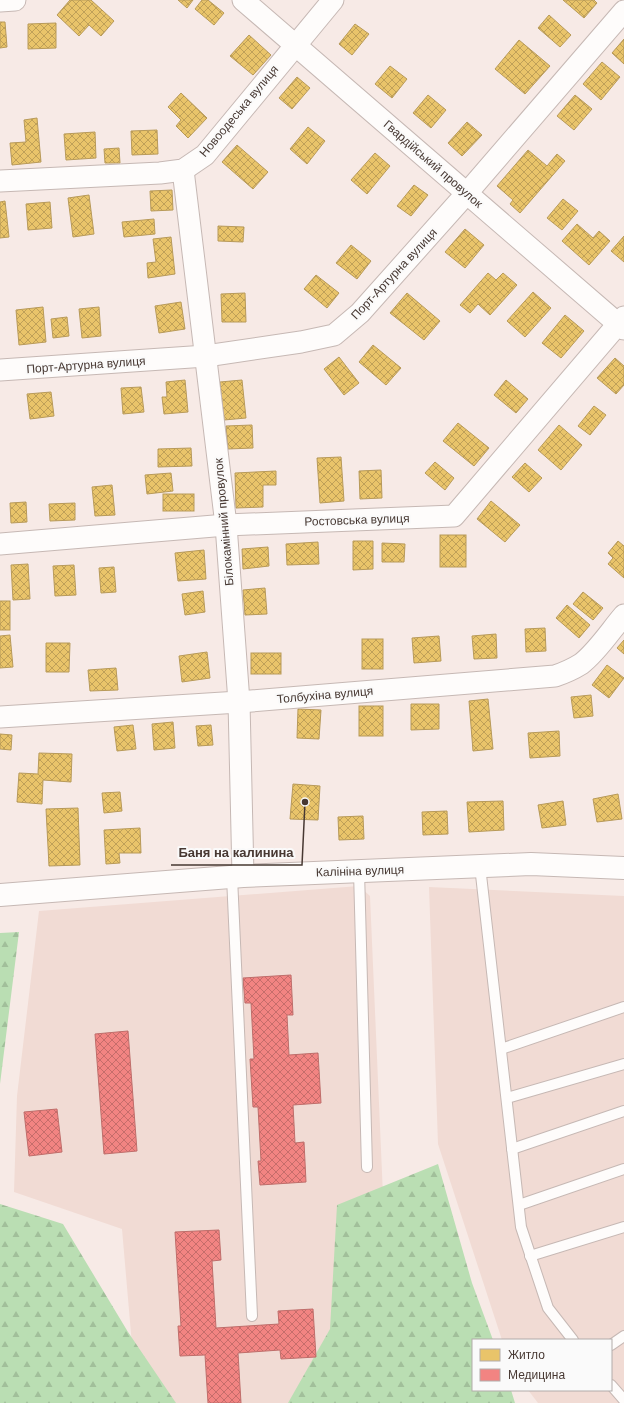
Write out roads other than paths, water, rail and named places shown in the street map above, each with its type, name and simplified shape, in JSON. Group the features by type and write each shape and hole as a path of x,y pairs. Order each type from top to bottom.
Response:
{"street":[{"path":"0,1 15,0"},
{"name":"Гвардійський провулок","path":"243,0 467,193 622,323"},
{"name":"Новоодеська вулиця","path":"0,181 160,173 183,170 205,155 333,0"},
{"name":"Порт-Артурна вулиця","path":"0,370 206,356 301,342 334,335 360,313 467,193 624,11"},
{"name":"Білокамінний провулок","path":"183,170 226,525 239,702 237,876"},
{"name":"Ростовська вулиця","path":"0,544 226,525 454,516 622,323"},
{"name":"Толбухіна вулиця","path":"0,718 239,702 555,676 569,671 581,664 591,655 624,614"},
{"name":"Калініна вулиця","path":"0,895 237,876 531,864 624,868"}],"lane":[{"path":"480,866 521,1227 548,1308 572,1339"},
{"path":"358,871 367,1167"},
{"path":"237,876 252,1316"},
{"path":"501,1049 624,1007"},
{"path":"507,1098 624,1064"},
{"path":"512,1149 624,1111"},
{"path":"518,1205 624,1169"},
{"path":"530,1256 624,1227"},
{"path":"612,1344 624,1336"},
{"path":"612,1386 624,1400"}],"place":[{"name":"Баня на калинина","path":"305,802"}]}
